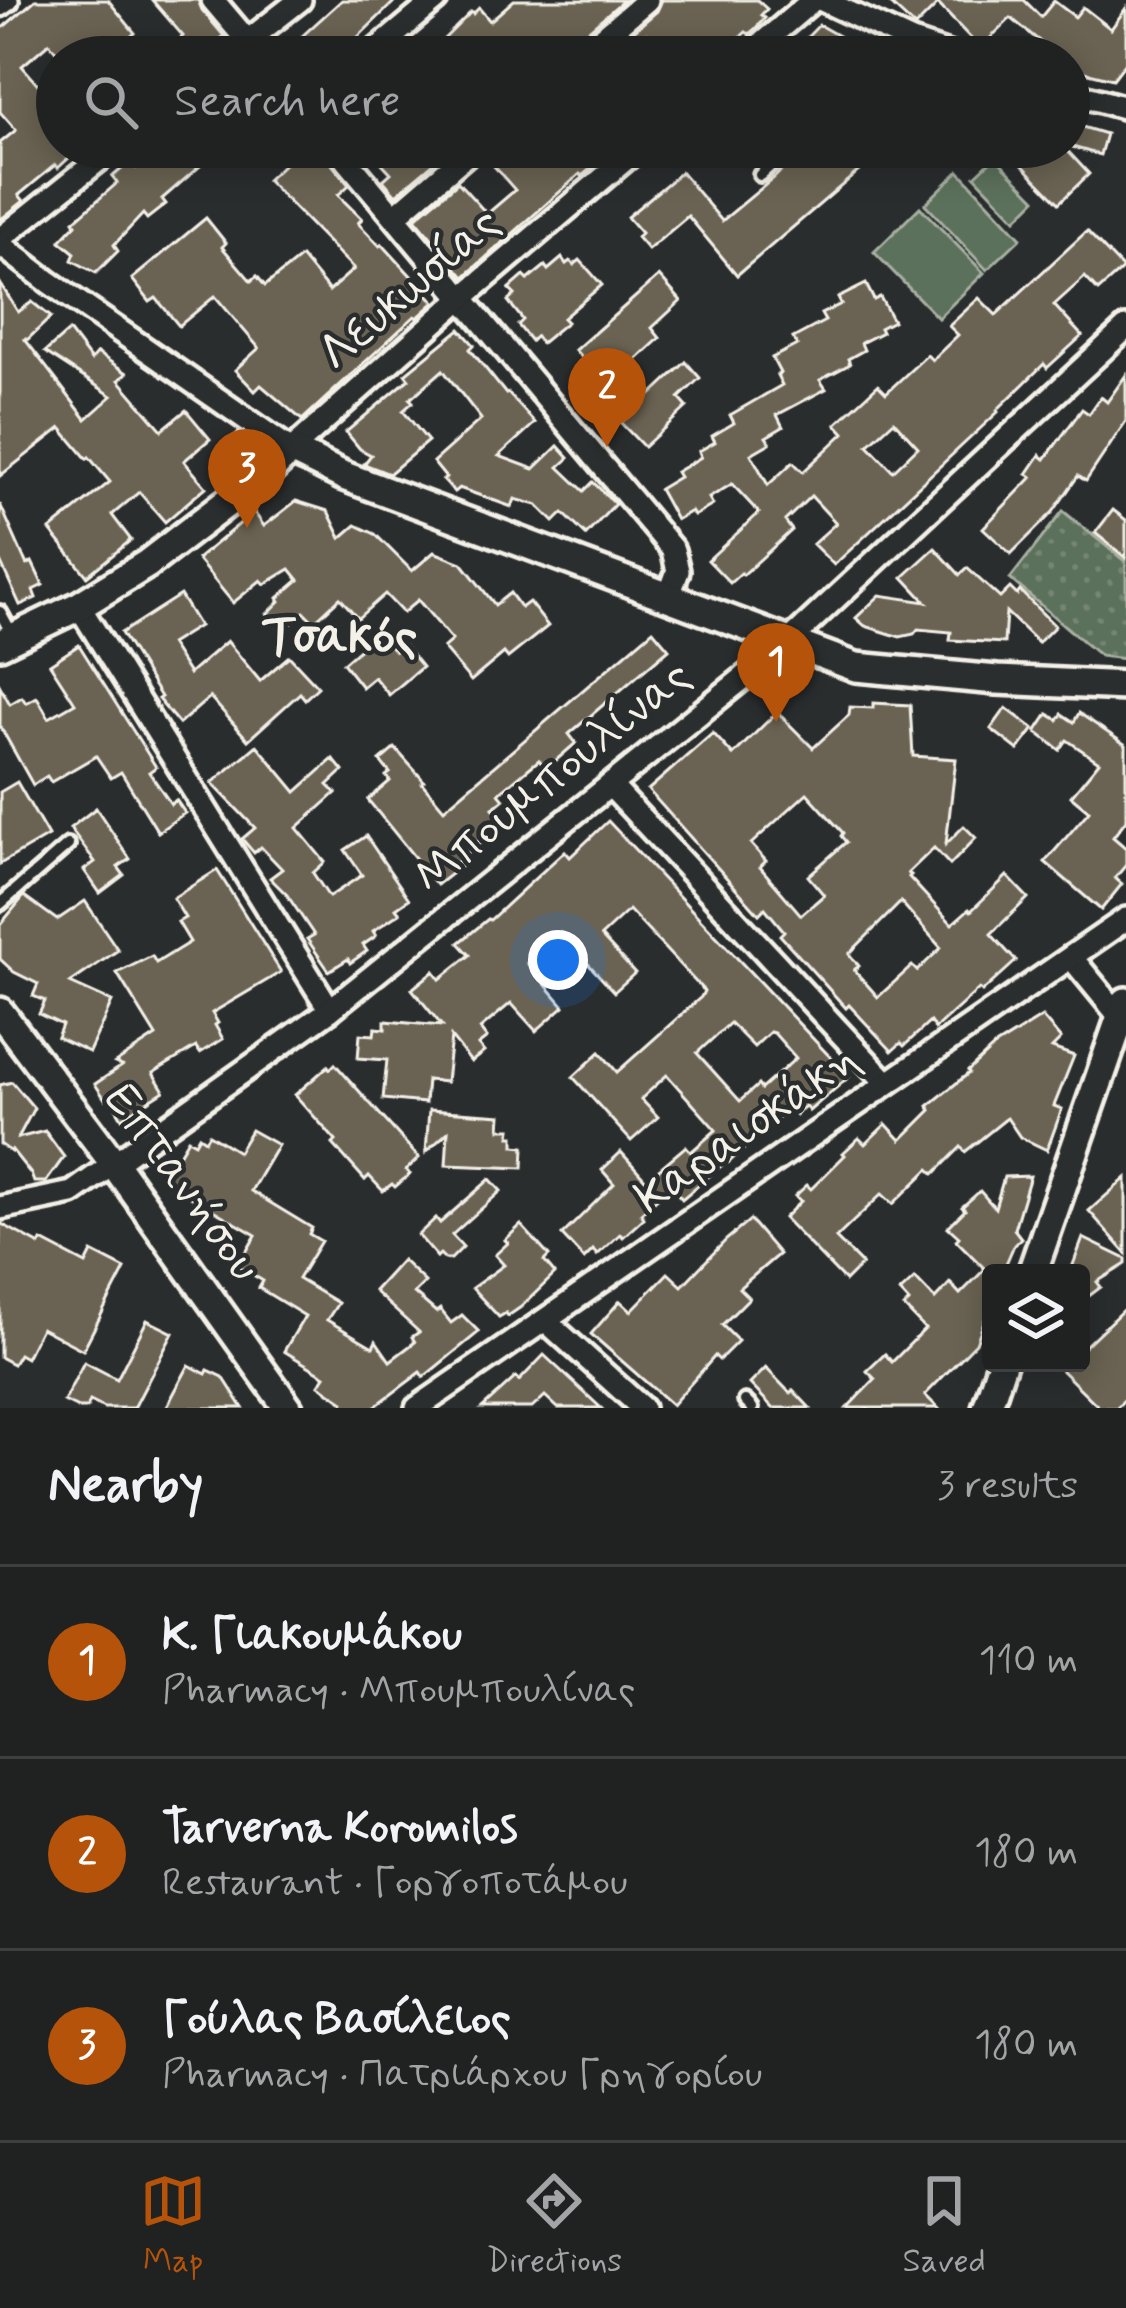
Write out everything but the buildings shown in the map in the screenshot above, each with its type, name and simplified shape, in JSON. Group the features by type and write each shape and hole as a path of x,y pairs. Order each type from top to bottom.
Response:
{"street":[{"path":"213,0 243,36"},
{"path":"266,36 300,0"},
{"path":"393,36 436,0"},
{"path":"605,36 647,0"},
{"path":"771,36 813,0"},
{"path":"822,0 882,36"},
{"path":"1090,98 1126,108"},
{"path":"90,168 0,242 291,450 344,476 835,662 886,672 1126,686"},
{"path":"354,168 673,550 678,571 668,598"},
{"path":"395,216 451,168"},
{"name":"Λευκωσίας","path":"291,450 615,168"},
{"name":"Μπουμπουλίνας","path":"0,1208 72,1193 330,1010 787,643 1123,336"},
{"path":"5,631 79,607 147,564 291,450"},
{"path":"79,607 330,1010"},
{"path":"610,785 887,1084"},
{"name":"Καραισκάκη","path":"417,1408 1126,919"},
{"path":"1035,1264 1124,1010 1071,957"},
{"name":"Επτανήσου","path":"0,1012 288,1408"},
{"path":"544,1320 642,1408"},
{"path":"987,1408 999,1372"}],"lane":[{"path":"760,175 768,168"},
{"path":"0,904 68,845"}],"green space":[{"path":"983,168 1006,168 1036,199 1016,219 975,176"},
{"path":"959,171 1021,238 987,270 925,204"},
{"path":"920,207 984,273 938,318 874,252"},
{"path":"1063,511 1126,562 1126,659 1100,656 1010,579"}],"place":[{"name":"Tarverna Koromilos","path":"607,447"},
{"name":"Γούλας Βασίλειος","path":"247,528"},
{"name":"Κ. Γιακουμάκου","path":"776,722"}],"district":[{"name":"Τσακός","path":"340,638"}]}
